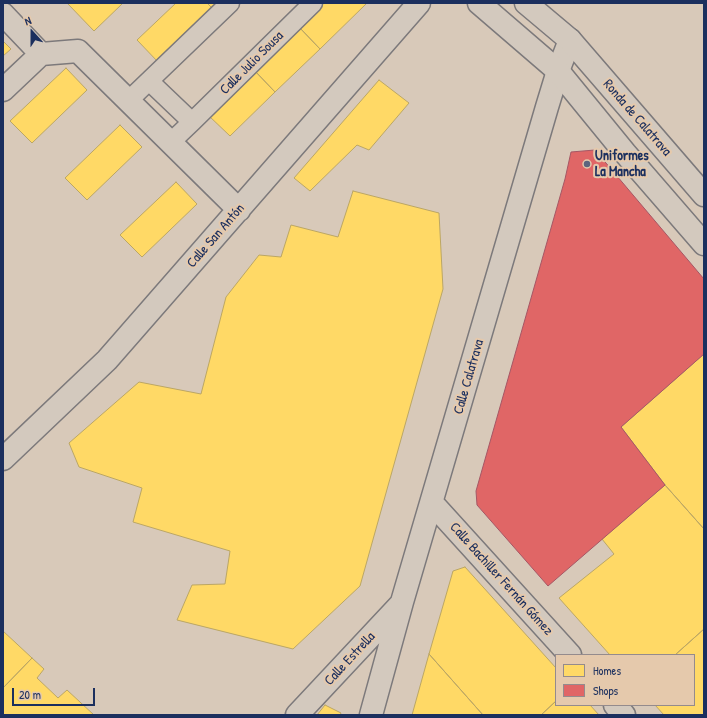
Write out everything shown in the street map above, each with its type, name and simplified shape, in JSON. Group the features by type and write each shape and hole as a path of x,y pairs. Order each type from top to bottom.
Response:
{"main road":[{"name":"Calle San Antón","path":"3,459 107,360 419,3"},
{"path":"479,3 558,71 704,244"},
{"name":"Ronda de Calatrava","path":"526,3 570,40 704,195"},
{"path":"3,14 40,54"},
{"name":"Calle Calatrava","path":"371,715 402,602 558,71 570,40"},
{"path":"3,90 40,54 78,51 239,210"},
{"name":"Calle Bachiller Fernán Gómez","path":"432,502 569,654"},
{"name":"Calle Estrella","path":"297,715 402,602"},
{"path":"616,706 624,715"}],"street":[{"path":"128,101 230,3"},
{"name":"Calle Julio Sousa","path":"171,142 313,3"},
{"path":"149,81 192,122"}],"building: Homes":[{"path":"123,3 94,31 68,4"},
{"path":"176,3 207,3 214,10 159,63 137,40"},
{"path":"207,3 221,3 214,10"},
{"path":"324,3 366,4 320,49 299,27"},
{"path":"299,27 320,49 275,92 254,70"},
{"path":"3,41 11,49 3,56"},
{"path":"66,68 87,90 32,143 10,121"},
{"path":"254,70 275,92 230,136 208,115"},
{"path":"379,80 409,103 369,150 357,145 310,191 294,178"},
{"path":"120,125 142,147 87,200 65,178"},
{"path":"176,182 197,204 142,257 120,235"},
{"path":"353,191 439,213 443,289 360,586 293,649 177,620 192,585 225,584 230,551 133,522 142,488 79,467 69,443 139,382 201,394 226,297 259,255 281,257 291,225 338,237"},
{"path":"704,354 704,529 665,485 621,427"},
{"path":"665,485 704,529 704,629 676,654 609,654 559,598 614,554 602,539"},
{"path":"465,567 555,667 555,702 541,715 483,715 429,654 453,571"},
{"path":"704,629 704,715 664,715 656,706 695,706 695,654 676,654"},
{"path":"3,631 32,658 3,688"},
{"path":"429,654 483,715 412,715"},
{"path":"32,658 44,669 37,678 58,698 67,690 94,715 3,715 3,688"},
{"path":"555,702 555,706 591,706 599,715 541,715"},
{"path":"325,705 341,713 340,715 317,715"}],"building: Shops":[{"path":"595,150 704,279 704,354 621,427 665,485 548,586 477,505 476,491 565,179 571,152"}],"place":[{"name":"Uniformes La Mancha","path":"587,164"}]}
